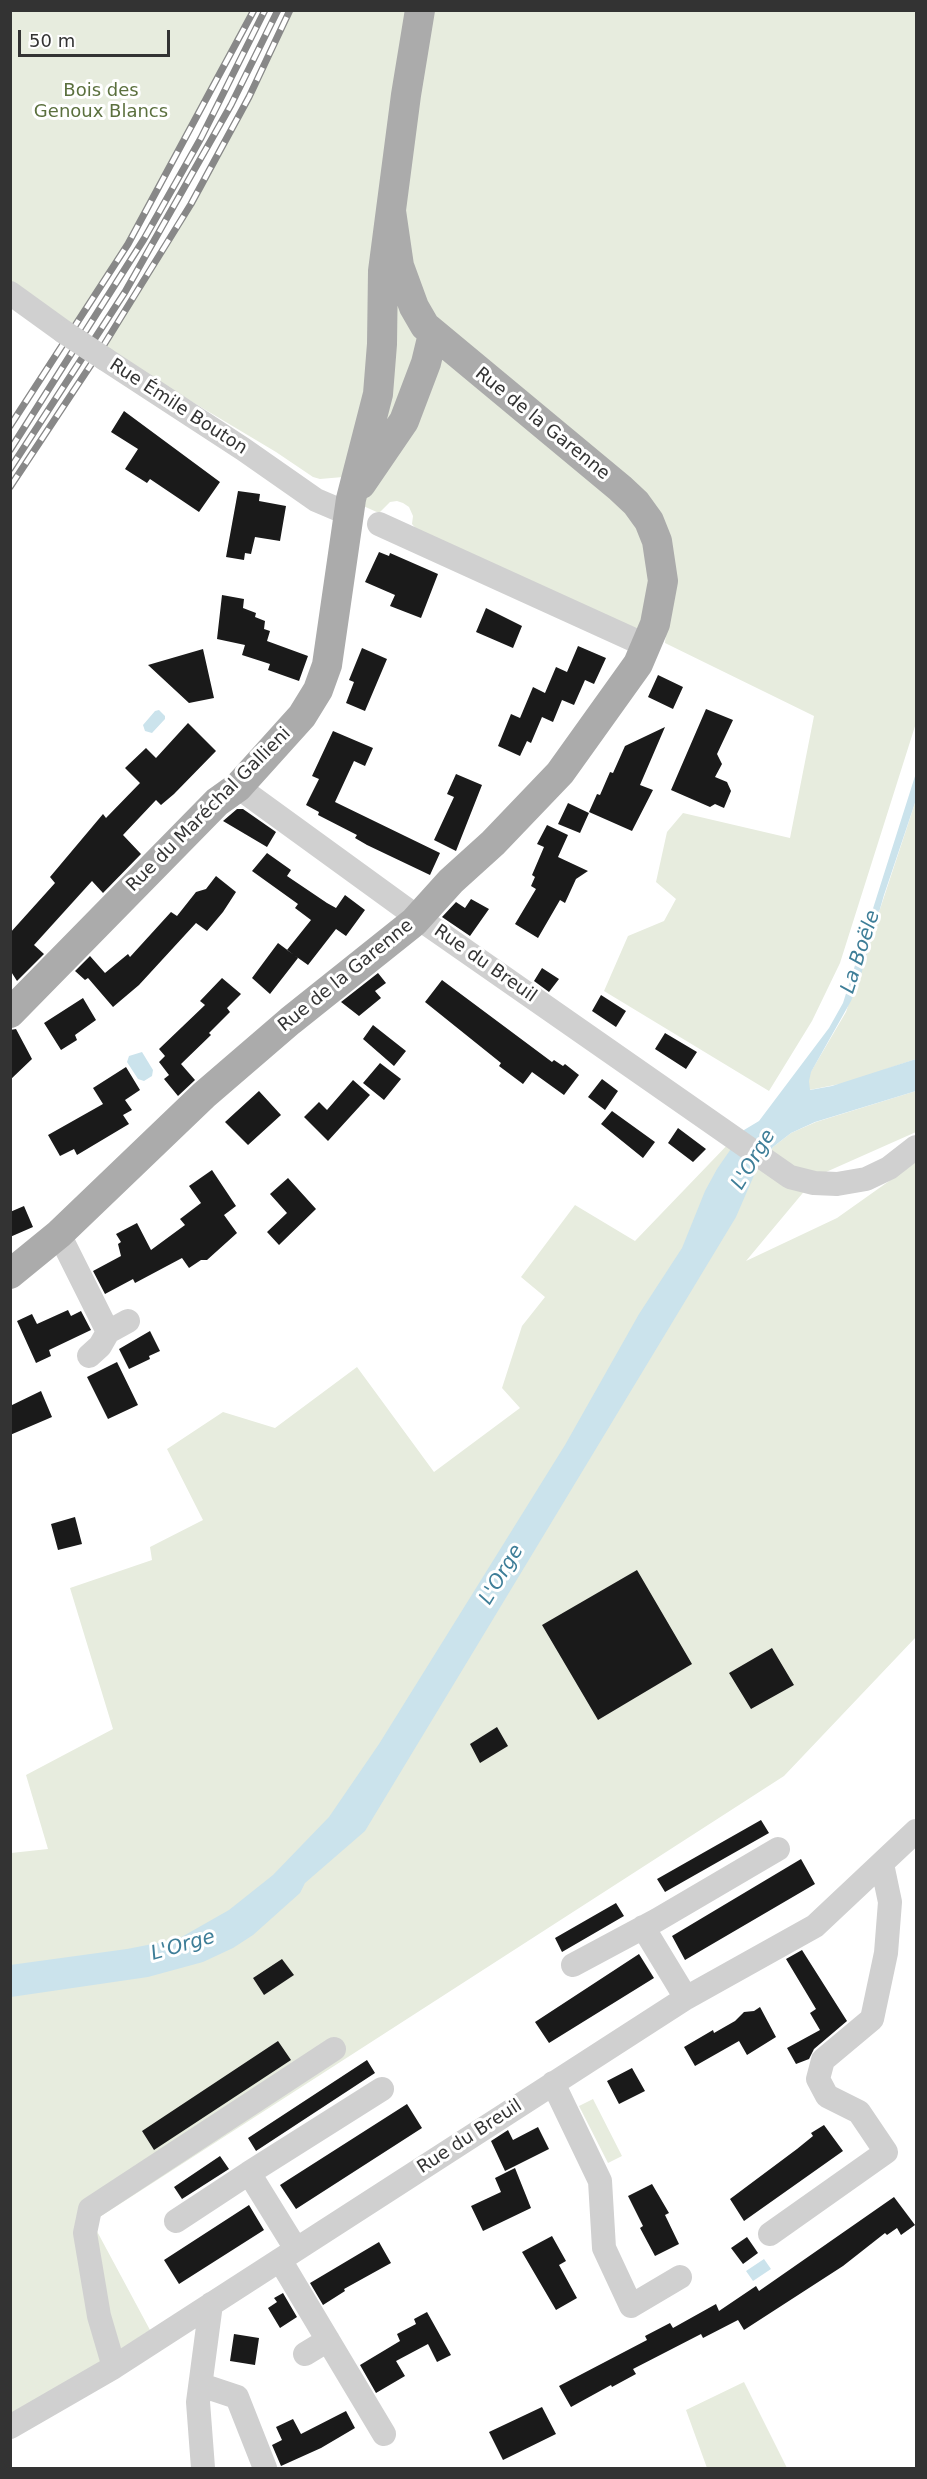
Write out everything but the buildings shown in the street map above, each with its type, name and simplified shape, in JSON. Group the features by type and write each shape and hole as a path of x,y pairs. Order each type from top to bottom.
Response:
{"main road":[{"name":"Rue du Maréchal Gallieni","path":"10,1014 217,802 238,787 302,716 318,690 327,666 350,507 378,394 382,344 383,271 406,95 420,10"},
{"name":"Rue de la Garenne","path":"10,1274 59,1234 204,1095 290,1021 414,922 451,881 500,836 560,773 638,663 655,624 663,581 657,541 649,521 636,503 620,488 429,330 414,307 399,266 391,211"},
{"name":"Rue du Maréchal Gallieni","path":"350,507 404,422 426,363 429,330"},
{"path":"382,344 429,330"}],"street":[{"name":"Rue Émile Bouton","path":"11,294 64,332 243,449 316,500 350,507"},
{"path":"379,524 645,645"},
{"name":"Rue du Breuil","path":"238,787 417,917 790,1177 814,1183 837,1184 866,1179 889,1168 916,1147"},
{"path":"59,1234 118,1326 89,1356"},
{"name":"Rue du Breuil","path":"10,2427 114,2367 686,1998 815,1926 916,1831"},
{"path":"573,1965 778,1849"},
{"path":"770,2234 886,2152 859,2112 827,2096 818,2079 823,2060 872,2019 886,1953 890,1902 882,1864"},
{"path":"643,1927 686,1998"},
{"path":"114,2367 99,2316 85,2233 90,2209 334,2049"},
{"path":"553,2083 600,2181 604,2248 631,2306 680,2277"},
{"path":"176,2221 382,2089"},
{"path":"249,2173 328,2340 384,2434"},
{"path":"202,2469 198,2402 211,2304"},
{"path":"305,2354 328,2340"},
{"path":"201,2385 237,2397 265,2469"}],"green space":[{"name":"Bois des Genoux Blancs","path":"11,11 254,11 128,244 70,331 11,293"},
{"path":"290,11 916,11 916,723 840,963 812,1021 769,1091 604,991 628,936 664,921 676,899 656,882 667,832 683,813 790,838 814,716 665,643 666,631 630,629 418,531 412,524 413,516 409,507 403,503 390,502 379,513 361,505 343,477 320,479 313,477 276,452 102,348 191,204 249,97"},
{"path":"916,800 916,1059 845,1083 809,1090 809,1075 846,1012"},
{"path":"916,1091 916,1132 817,1176 746,1261 837,1218 916,1162 916,1637 784,1776 92,2222 150,2330 11,2422 11,1853 48,1849 26,1775 113,1729 70,1588 152,1560 150,1547 203,1520 167,1449 223,1412 275,1428 357,1367 434,1472 520,1408 502,1388 522,1326 545,1297 521,1277 575,1205 635,1241 734,1138 765,1159 773,1147 791,1133 816,1122"},
{"path":"593,2099 622,2156 608,2163 579,2106"},
{"path":"744,2382 787,2468 707,2468 686,2410"}],"water":[{"path":"159,710 165,719 152,733 145,731 143,725 155,711"},
{"name":"L'Orge","path":"916,773 916,800 884,895 860,978 851,1001 811,1072 809,1081 810,1090 832,1086 916,1059 916,1091 815,1122 791,1133 773,1147 755,1173 736,1217 365,1831 305,1883 300,1893 253,1935 233,1948 203,1962 148,1977 11,1997 10,1965 127,1949 178,1939 229,1910 273,1875 329,1817 379,1744 565,1445 639,1314 682,1248 705,1191 717,1169 744,1130 759,1121 829,1028 843,1003"},
{"path":"142,1052 153,1070 152,1076 144,1081 138,1079 127,1062 129,1056"},
{"path":"764,2259 771,2269 753,2281 746,2271"}],"railway":[{"path":"10,426 128,244 254,10"},
{"path":"10,450 144,239 201,138 265,10"},
{"path":"10,469 125,292 231,105 278,10"},
{"path":"10,487 102,348 191,204 249,97 290,10"}],"water label":[{"name":"La Boële","path":"861,952"}]}
